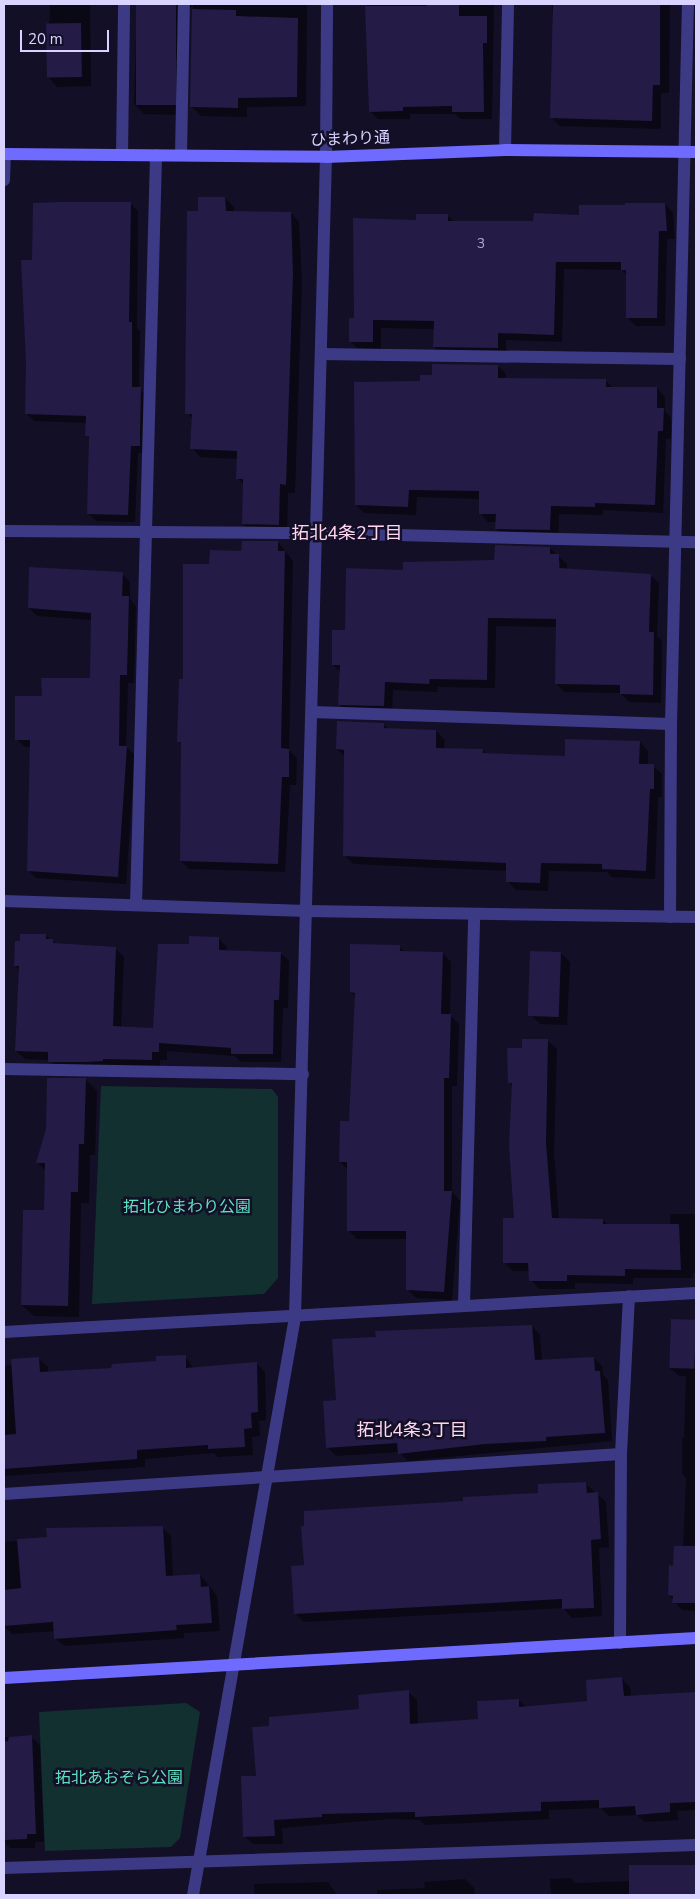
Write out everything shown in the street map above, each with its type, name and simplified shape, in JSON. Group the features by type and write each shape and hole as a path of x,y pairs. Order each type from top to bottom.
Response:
{"street":[{"path":"122,155 124,4"},
{"path":"181,155 184,4"},
{"path":"193,1895 295,1317 303,1074 315,533 326,157 327,4"},
{"path":"505,150 508,4"},
{"path":"670,917 671,724 677,542 680,358 691,152 688,4"},
{"name":"ひまわり通","path":"4,154 326,157 505,150 691,152"},
{"path":"4,154 4,180"},
{"path":"136,905 156,155"},
{"path":"321,354 680,358"},
{"path":"4,531 315,533 696,542"},
{"path":"312,712 671,724"},
{"path":"4,901 474,915 696,917"},
{"path":"464,1305 474,915"},
{"path":"4,1069 303,1074"},
{"path":"4,1332 696,1293"},
{"path":"620,1643 621,1454 629,1296"},
{"path":"4,1494 621,1454"},
{"path":"4,1678 696,1638"},
{"path":"4,1868 696,1845"}],"green space":[{"name":"拓北ひまわり公園","path":"101,1086 272,1089 278,1097 278,1278 264,1294 92,1304"},
{"name":"拓北あおぞら公園","path":"186,1703 200,1712 180,1838 171,1847 45,1851 39,1712"}],"building":[{"path":"136,4 176,4 176,105 136,105"},
{"path":"426,4 459,4 459,16 487,16 487,43 483,43 484,112 452,112 452,106 403,107 403,111 369,112 365,6 427,6"},
{"path":"553,4 660,4 660,85 653,85 652,121 550,118"},
{"path":"192,9 236,10 236,16 298,18 297,97 238,98 238,108 190,107"},
{"path":"81,23 82,77 47,78 46,24"},
{"path":"198,197 225,197 226,211 291,212 293,273 286,485 280,484 279,525 242,524 243,479 236,479 237,451 190,449 192,414 185,414 187,211 198,211"},
{"path":"131,202 129,322 132,322 132,387 141,387 140,446 131,446 128,515 87,514 89,436 85,436 86,416 25,414 26,362 21,260 32,260 33,203"},
{"path":"625,203 665,203 667,231 659,231 657,318 626,318 626,270 621,270 621,262 556,262 554,335 498,333 498,348 433,347 434,321 373,320 373,342 349,342 349,318 354,318 353,218 416,220 416,214 448,214 448,221 533,221 534,213 579,215 579,205 625,205"},
{"path":"432,364 498,365 498,378 606,379 606,387 657,387 657,408 664,408 663,431 658,431 655,505 595,503 595,507 551,506 550,530 495,529 496,514 479,514 479,491 409,490 408,507 355,505 354,382 420,381 420,375 432,375"},
{"path":"242,541 278,541 278,551 285,551 281,748 289,749 289,777 282,777 278,864 180,861 181,742 177,742 179,679 183,679 183,564 209,564 210,550 241,551"},
{"path":"495,545 550,547 550,554 559,554 559,568 651,574 649,632 654,632 653,695 620,694 620,685 555,684 556,619 488,618 487,680 430,679 429,684 385,682 384,706 338,705 340,665 332,665 332,630 345,630 346,568 403,570 403,562 494,560"},
{"path":"29,567 123,572 122,596 129,596 127,675 120,675 119,746 127,746 118,877 27,871 30,740 15,740 15,696 42,696 41,678 90,678 91,613 28,608"},
{"path":"337,721 384,723 384,728 436,730 436,748 483,749 483,753 565,756 565,739 640,741 639,764 654,764 654,789 650,789 646,871 602,869 602,864 541,863 540,883 506,882 506,863 343,856 344,750 336,749"},
{"path":"20,934 46,934 46,939 53,939 53,943 116,947 113,1026 153,1028 158,944 189,944 189,936 219,937 219,950 281,952 279,1000 274,1000 273,1054 231,1054 231,1048 159,1043 159,1052 152,1052 152,1060 103,1059 103,1061 87,1062 48,1062 48,1052 15,1051 19,966 14,966 15,941 20,941"},
{"path":"350,944 400,945 400,951 443,952 441,1014 451,1014 449,1078 444,1078 444,1191 452,1191 444,1292 406,1290 406,1231 347,1231 347,1162 339,1162 340,1121 349,1121 355,993 350,992"},
{"path":"530,951 561,952 559,1017 528,1016"},
{"path":"522,1039 548,1039 546,1143 552,1218 603,1219 603,1224 679,1224 681,1270 625,1269 625,1276 567,1275 567,1281 529,1281 528,1263 503,1263 503,1218 514,1218 509,1146 512,1083 508,1083 507,1048 522,1048"},
{"path":"47,1078 86,1078 84,1144 79,1144 78,1192 71,1192 68,1306 21,1305 23,1210 44,1210 45,1163 36,1163 46,1129"},
{"path":"671,1319 696,1320 694,1369 669,1368"},
{"path":"532,1325 535,1360 594,1357 595,1371 600,1371 605,1433 546,1437 546,1441 485,1444 398,1454 397,1443 326,1448 323,1401 336,1400 332,1339 376,1337 375,1331"},
{"path":"186,1355 186,1368 257,1362 258,1412 251,1413 252,1428 244,1429 245,1447 208,1449 208,1445 137,1450 137,1459 4,1469 4,1435 16,1434 11,1359 39,1357 40,1372 111,1368 112,1364 156,1361 156,1356"},
{"path":"586,1482 587,1493 598,1492 601,1539 591,1540 594,1608 562,1609 562,1599 294,1614 291,1566 304,1565 301,1526 304,1526 304,1511 463,1501 463,1497 538,1493 538,1484"},
{"path":"163,1526 166,1576 200,1574 201,1587 209,1586 212,1623 176,1625 177,1630 54,1639 53,1622 4,1626 4,1590 21,1588 17,1539 47,1537 46,1528"},
{"path":"674,1546 696,1546 696,1603 672,1603 673,1596 668,1595 669,1565 673,1566"},
{"path":"622,1677 624,1696 696,1692 696,1802 670,1803 670,1812 636,1815 635,1806 599,1808 599,1800 541,1802 541,1811 415,1817 415,1812 322,1814 322,1817 274,1820 275,1836 243,1837 241,1776 256,1776 252,1727 269,1726 269,1717 359,1709 358,1695 409,1690 410,1724 478,1719 477,1701 519,1699 519,1707 587,1701 586,1680"},
{"path":"32,1735 36,1834 27,1834 27,1839 4,1840 4,1742 8,1741 9,1737"},
{"path":"629,1865 696,1865 696,1895 629,1895"}],"district":[{"name":"拓北4条2丁目","path":"347,533"},
{"name":"拓北4条3丁目","path":"412,1430"}]}
